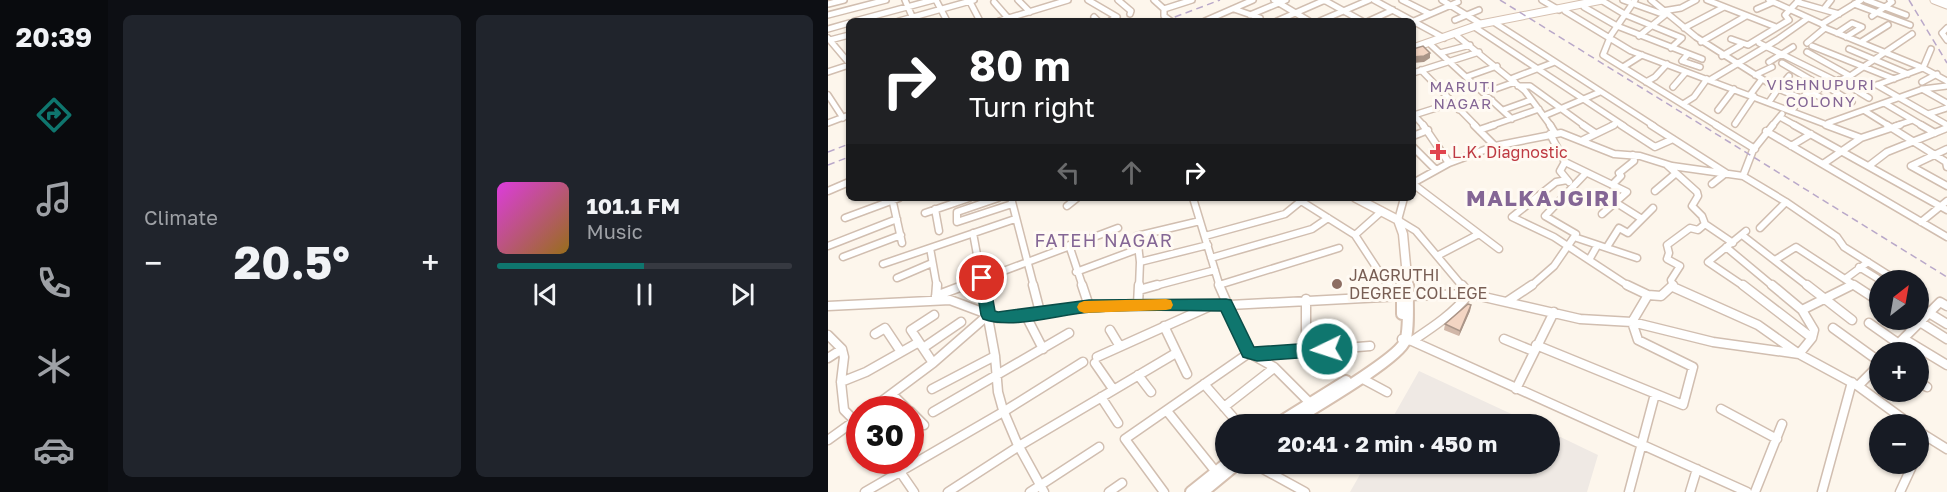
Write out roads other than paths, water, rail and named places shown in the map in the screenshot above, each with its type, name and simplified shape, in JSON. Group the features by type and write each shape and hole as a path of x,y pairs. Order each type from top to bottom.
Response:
{"main road":[{"path":"1931,0 1946,3"},
{"path":"1416,48 1457,36 1478,26 1562,11 1599,1"},
{"path":"1416,48 1478,26 1562,11"},
{"path":"1305,414 1394,355 1406,340 1401,296 1404,234 1399,224 1382,211 1363,201"},
{"path":"1292,414 1406,340"},
{"path":"1191,492 1215,473"},
{"path":"1203,492 1225,474"}],"street":[{"path":"828,4 844,0"},
{"path":"828,15 886,0"},
{"path":"905,0 913,18"},
{"path":"865,18 935,0 945,18"},
{"path":"916,18 971,0 979,18"},
{"path":"1018,0 1030,12"},
{"path":"1014,18 1053,2 1068,0"},
{"path":"1088,0 1117,17 1115,18"},
{"path":"1118,0 1131,11 1130,14"},
{"path":"1154,0 1164,9 1164,16 1167,18"},
{"path":"1164,9 1192,0"},
{"path":"1212,18 1254,0"},
{"path":"1250,18 1276,2 1286,0"},
{"path":"1284,18 1324,0 1357,18"},
{"path":"1327,18 1370,0"},
{"path":"1374,0 1408,18"},
{"path":"1402,0 1430,14"},
{"path":"1442,0 1467,15 1478,26 1537,69 1655,147 1673,139"},
{"path":"1542,0 1609,39 1642,55 1827,123 1861,138"},
{"path":"1572,0 1639,36 1702,59"},
{"path":"1623,0 1664,14 1735,64 1778,89 1801,98"},
{"path":"1652,0 1664,14"},
{"path":"1639,36 1664,14 1683,8 1696,0"},
{"path":"1707,0 1776,27"},
{"path":"1824,9 1831,0"},
{"path":"1860,0 1824,26 1810,44 1894,79"},
{"path":"1866,0 1906,15"},
{"path":"1874,15 1892,2 1890,0"},
{"path":"1599,1 1682,38 1671,48"},
{"path":"1757,9 1771,1 1846,37 1937,74 1947,81"},
{"path":"1731,39 1748,45 1789,20 1785,15 1798,1 1839,14"},
{"path":"874,2 880,18"},
{"path":"994,2 1010,18"},
{"path":"1276,2 1304,18"},
{"path":"1416,20 1458,2"},
{"path":"1633,2 1602,54 1755,149"},
{"path":"1854,4 1874,15 1910,25"},
{"path":"1684,28 1724,7"},
{"path":"1234,9 1255,16"},
{"path":"845,10 848,18"},
{"path":"1376,18 1393,10"},
{"path":"1455,20 1479,10"},
{"path":"1701,42 1746,16"},
{"path":"1683,104 1694,97 1709,80 1808,18"},
{"path":"1416,22 1444,38"},
{"path":"828,29 846,23"},
{"path":"1495,23 1726,173"},
{"path":"1837,33 1852,23 1862,27 1846,37"},
{"path":"1861,42 1888,25"},
{"path":"1947,28 1942,33 1947,40"},
{"path":"1743,176 1746,160 1766,131 1801,98 1850,76 1912,34"},
{"path":"846,36 829,39 846,60"},
{"path":"1457,36 1497,66 1546,115 1565,162 1627,192 1602,214"},
{"path":"1759,43 1869,98"},
{"path":"1431,45 1512,119"},
{"path":"1440,53 1470,45"},
{"path":"1722,56 1741,45"},
{"path":"1755,75 1793,47"},
{"path":"1849,50 1908,74"},
{"path":"1870,165 1887,152 1947,126 1877,85 1923,68 1931,50"},
{"path":"1416,71 1479,52"},
{"path":"1807,52 1850,76"},
{"path":"1688,54 1682,61 1700,67"},
{"path":"1623,67 1642,55"},
{"path":"1484,93 1515,82 1555,62"},
{"path":"1782,63 1852,102"},
{"path":"1646,82 1655,77 1667,64"},
{"path":"828,72 846,65"},
{"path":"1466,77 1497,66"},
{"path":"1416,71 1495,146"},
{"path":"1673,87 1686,72"},
{"path":"1827,123 1900,99 1937,74"},
{"path":"1769,102 1789,76"},
{"path":"1735,124 1762,80"},
{"path":"1515,82 1530,86 1594,133"},
{"path":"1922,85 1947,88"},
{"path":"1922,85 1947,103"},
{"path":"1707,119 1717,112 1734,89"},
{"path":"1546,115 1600,92"},
{"path":"1811,92 1833,105"},
{"path":"828,95 846,117 828,123"},
{"path":"1459,110 1492,100"},
{"path":"1503,110 1531,100"},
{"path":"1416,114 1452,103"},
{"path":"1886,104 1935,133"},
{"path":"1928,114 1947,108"},
{"path":"1479,130 1539,109"},
{"path":"1865,111 1946,162 1947,166"},
{"path":"1780,117 1944,208"},
{"path":"1416,118 1428,130 1449,163"},
{"path":"1823,164 1844,152 1861,138 1912,120"},
{"path":"1583,140 1617,123"},
{"path":"1416,135 1428,130"},
{"path":"1766,131 1947,237"},
{"path":"1416,179 1449,163 1495,146 1561,133 1614,154 1633,155 1667,165 1743,176 1786,202 1837,237 1844,247 1881,270"},
{"path":"1791,146 1811,134"},
{"path":"1947,149 1911,166 1947,186"},
{"path":"1416,150 1436,170"},
{"path":"1612,184 1621,176 1619,173 1634,161 1633,155"},
{"path":"1565,162 1560,171 1573,186"},
{"path":"1667,165 1697,192 1698,196 1692,206 1702,216 1705,224 1802,310 1814,330 1812,338 1799,354"},
{"path":"1508,301 1540,280 1554,266 1576,234 1545,216 1586,173"},
{"path":"1712,184 1726,173"},
{"path":"1655,191 1675,174"},
{"path":"1567,180 1556,182 1512,217 1554,237 1620,282 1648,295 1661,296 1673,287"},
{"path":"1416,182 1499,249"},
{"path":"828,191 846,183"},
{"path":"845,218 890,201"},
{"path":"843,258 902,239 895,201"},
{"path":"925,213 960,201"},
{"path":"989,201 957,212 957,222 1011,201 1040,312"},
{"path":"1067,206 1073,201"},
{"path":"1196,201 1200,221 1226,305 1253,354 1274,368 1309,402"},
{"path":"1205,236 1285,214 1301,201 1354,235 1401,296"},
{"path":"1403,201 1399,224 1416,231 1469,294"},
{"path":"1921,222 1944,208 1947,201"},
{"path":"1615,202 1642,219"},
{"path":"1760,228 1786,202"},
{"path":"1607,247 1619,228 1629,233 1653,208"},
{"path":"935,209 939,231"},
{"path":"1354,235 1382,211"},
{"path":"1211,258 1312,229 1328,218"},
{"path":"828,246 897,219"},
{"path":"883,264 1015,219"},
{"path":"1138,304 1140,262 1137,236 1200,221"},
{"path":"1705,224 1698,230 1690,228 1667,245 1669,253 1667,259 1680,266 1671,280 1673,287 1758,326 1799,354 1855,384 1896,414"},
{"path":"1554,237 1561,227"},
{"path":"936,298 1026,261 1118,228"},
{"path":"973,233 995,356 994,376 1003,412 1042,489"},
{"path":"1812,338 1753,292 1708,262 1744,233 1852,320"},
{"path":"1437,256 1479,234"},
{"path":"1574,237 1637,258"},
{"path":"1069,245 1089,306"},
{"path":"1140,262 1208,245"},
{"path":"1588,260 1597,246"},
{"path":"1775,260 1796,247 1869,295"},
{"path":"930,248 937,281 936,298"},
{"path":"1219,285 1339,248"},
{"path":"1076,272 1138,249"},
{"path":"1845,279 1868,262"},
{"path":"897,278 932,263"},
{"path":"1859,267 1869,273"},
{"path":"1139,290 1215,270"},
{"path":"1802,310 1853,285"},
{"path":"830,308 936,298 950,300 998,318 1089,306 1138,304 1211,306 1306,299 1469,294 1580,319 1632,322 1713,342 1799,354"},
{"path":"1406,340 1448,317 1460,307 1469,294"},
{"path":"1504,339 1535,348 1683,405 1693,367 1638,340 1632,322 1648,295"},
{"path":"1306,299 1306,351"},
{"path":"1947,306 1940,302 1929,313 1947,324"},
{"path":"1113,389 1096,360 1119,345 1211,306"},
{"path":"1516,389 1554,312"},
{"path":"1025,314 1042,349"},
{"path":"933,315 910,330 933,363"},
{"path":"889,396 933,363 988,315"},
{"path":"841,382 866,372 901,352 921,345 961,322"},
{"path":"1164,326 1187,374"},
{"path":"875,334 885,328 901,352"},
{"path":"1833,328 1869,355"},
{"path":"1110,330 1119,345"},
{"path":"1881,330 1901,342 1912,330"},
{"path":"1929,330 1947,339"},
{"path":"933,412 1069,333"},
{"path":"828,335 842,349 844,357 841,382 846,412"},
{"path":"1406,340 1747,492"},
{"path":"1164,492 1125,439 1204,384 1253,354 1370,346"},
{"path":"828,358 842,349"},
{"path":"948,492 1019,446 1176,353"},
{"path":"932,389 995,356"},
{"path":"1929,356 1947,365"},
{"path":"924,459 1083,362"},
{"path":"1224,407 1274,368"},
{"path":"1822,492 1855,384 1869,372"},
{"path":"1138,375 1151,392"},
{"path":"1361,378 1387,392"},
{"path":"1204,384 1230,414"},
{"path":"1629,492 1655,394"},
{"path":"1101,397 1118,423"},
{"path":"1721,409 1777,439"},
{"path":"1167,411 1215,462"},
{"path":"1755,492 1782,424"},
{"path":"828,440 846,429"},
{"path":"1929,437 1947,449"},
{"path":"1030,492 1042,489 1099,447"},
{"path":"1690,492 1697,469"},
{"path":"865,492 898,474"},
{"path":"903,474 914,492"},
{"path":"1272,474 1305,492"},
{"path":"1900,492 1908,474"},
{"path":"1109,492 1122,483"}],"railway":[{"path":"1172,18 1220,0"},
{"path":"1500,0 1947,277"},
{"path":"1909,0 1947,63"},
{"path":"828,152 846,145"},
{"path":"828,165 846,158"}],"place":[{"name":"L.K. Diagnostic","path":"1438,152"},
{"name":"JAAGRUTHI DEGREE COLLEGE","path":"1337,284"}],"district":[{"name":"VISHNUPURI COLONY","path":"1821,94"},
{"name":"MARUTI NAGAR","path":"1463,96"},
{"name":"MALKAJGIRI","path":"1543,198"},
{"name":"FATEH NAGAR","path":"1104,241"}]}
